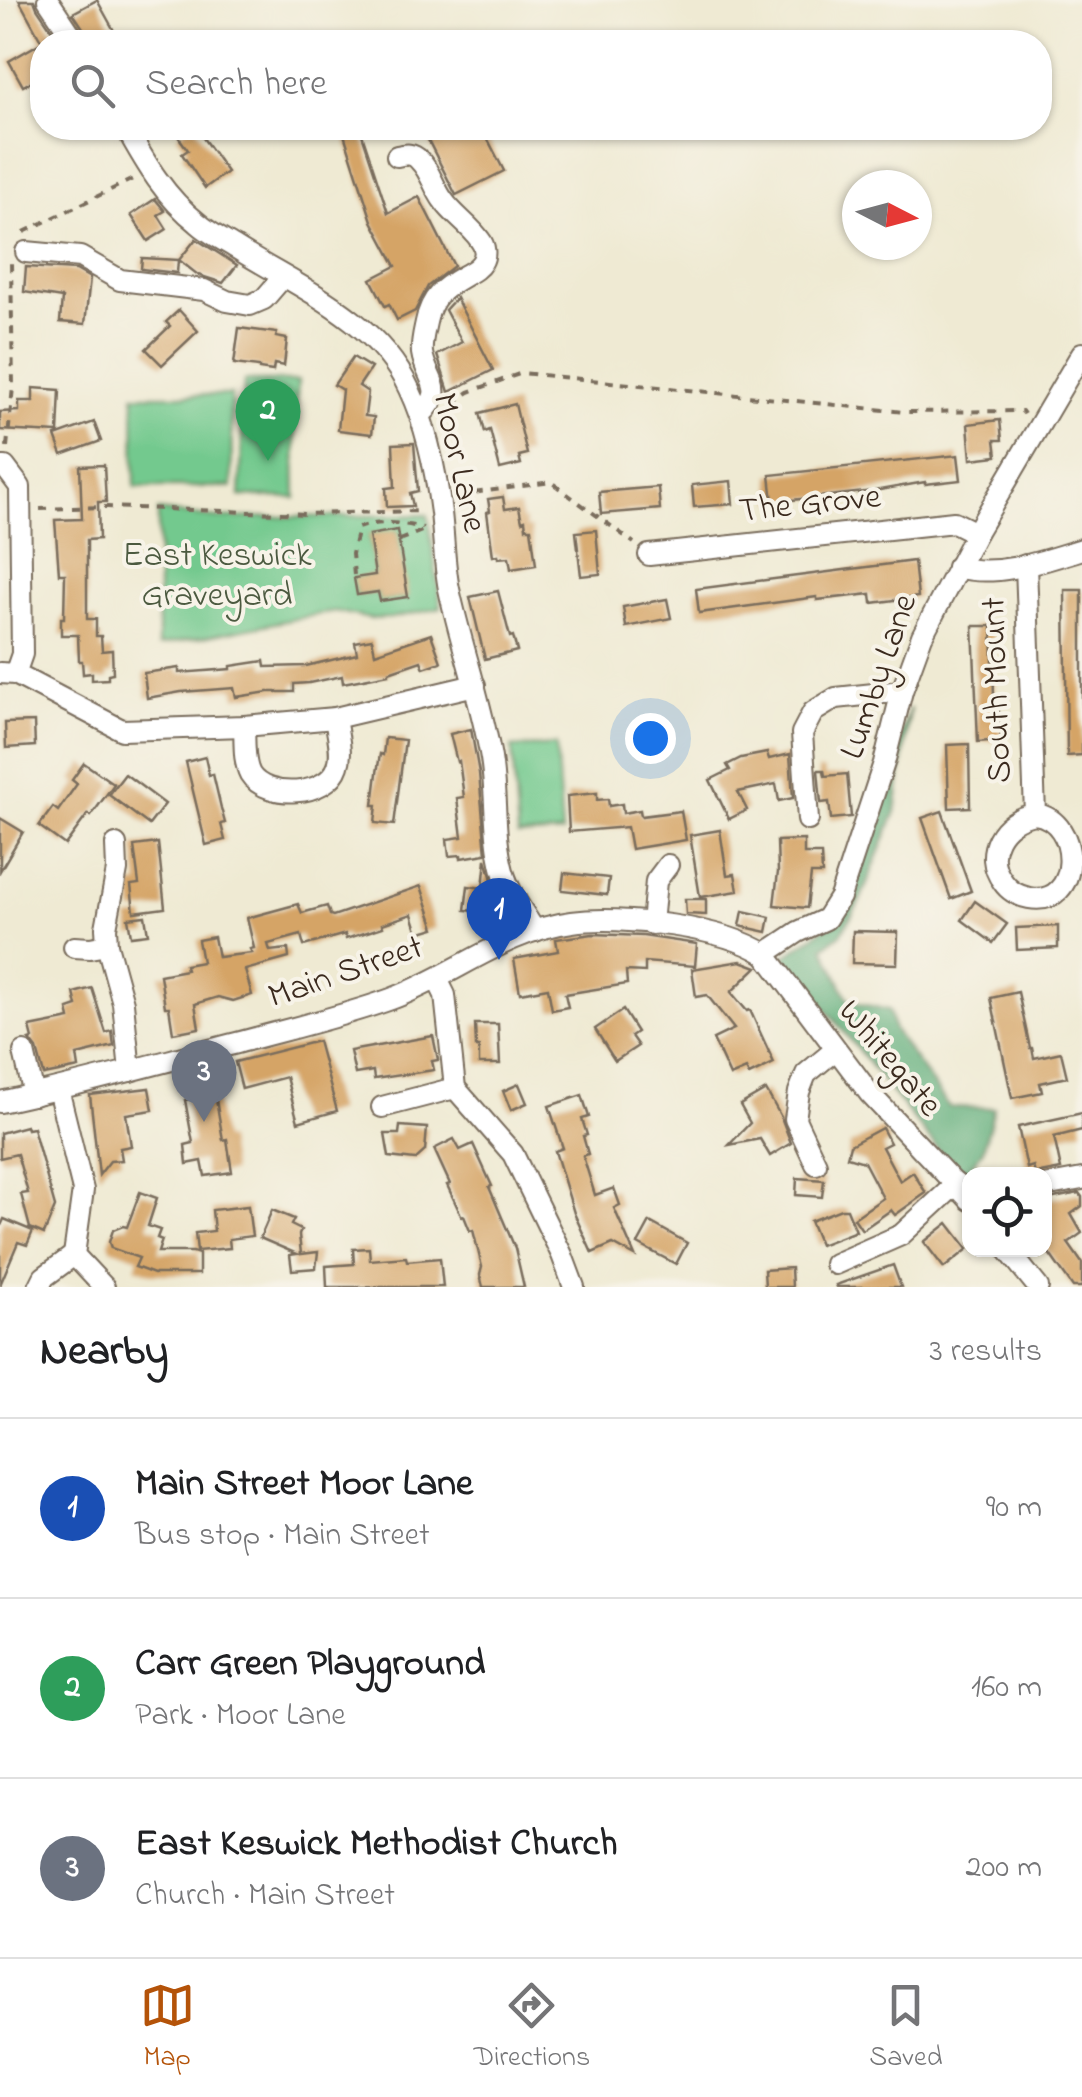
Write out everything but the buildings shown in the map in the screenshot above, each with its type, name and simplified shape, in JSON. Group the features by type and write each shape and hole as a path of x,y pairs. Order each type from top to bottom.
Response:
{"street":[{"path":"48,0 68,30"},
{"name":"Moor Lane","path":"133,140 172,201 201,226 357,324 384,349 408,385 420,415 441,510 448,586 491,759 504,873 535,931"},
{"path":"398,156 409,154 419,160 442,199 480,240 484,252 476,270 444,287 429,308 422,355 435,388 431,406 420,415"},
{"path":"16,249 80,257 120,280 204,290 250,304 264,299 283,277"},
{"name":"Lumby Lane","path":"765,954 826,919 840,898 922,636 976,532 1082,352"},
{"path":"2,467 20,487 21,510 22,654 8,674 122,730 335,718 475,686"},
{"name":"The Grove","path":"649,555 954,522 976,532"},
{"path":"958,567 986,572 1082,549"},
{"name":"South Mount","path":"1026,565 1035,814"},
{"path":"808,820 802,733 813,712 836,698 902,691"},
{"path":"244,726 247,766 257,782 274,790 306,789 326,783 339,765 335,718"},
{"name":"South Mount","path":"1035,814 1056,818 1072,833 1077,865 1059,892 1027,898 1008,888 994,859 998,836 1004,827 1024,815 1035,814"},
{"path":"116,845 117,870 106,945 122,1003 130,1071"},
{"path":"652,924 656,881 668,866"},
{"name":"Main Street","path":"0,1102 391,1000 502,944 572,922 692,928 751,945 765,954"},
{"path":"74,946 106,945"},
{"name":"Whitegate","path":"765,954 870,1094 962,1191"},
{"path":"437,979 445,996 455,1088 513,1154 574,1287"},
{"path":"816,1164 795,1119 799,1092 806,1074 834,1050"},
{"path":"24,1052 34,1094"},
{"path":"382,1107 455,1088"},
{"path":"39,1287 44,1277 74,1254 84,1190 58,1089"},
{"path":"1052,1184 1082,1178"},
{"path":"835,1264 901,1235 962,1193"},
{"path":"74,1254 104,1287"},
{"path":"1014,1257 1038,1287"}],"path":[{"path":"2,467 13,387 16,249 150,171"},
{"path":"454,402 469,392 522,373 904,412 1022,411 1037,428"},
{"path":"464,495 551,482 649,555"},
{"path":"21,510 108,506 307,514 441,510"},
{"path":"354,575 352,554 358,528 370,523 397,522 428,529 399,540"}],"green space":[{"path":"244,381 298,381 296,498 240,496"},
{"path":"134,395 231,395 232,487 135,487"},
{"name":"East Keswick Graveyard","path":"158,511 217,518 428,515 441,608 370,619 335,611 158,646","holes":["397,531 407,597 380,601 378,592 357,595 355,579 375,575 369,535"]},
{"path":"910,708 896,812 860,901 841,934 824,947 849,1001 889,1010 894,1030 949,1107 994,1108 983,1150 970,1167 962,1167 961,1179 784,957 837,919"},
{"path":"556,745 562,833 518,836 512,748"}],"place":[{"name":"Carr Green Playground","path":"268,461"},
{"name":"Main Street Moor Lane","path":"499,960"},
{"name":"East Keswick Methodist Church","path":"204,1122"}]}
